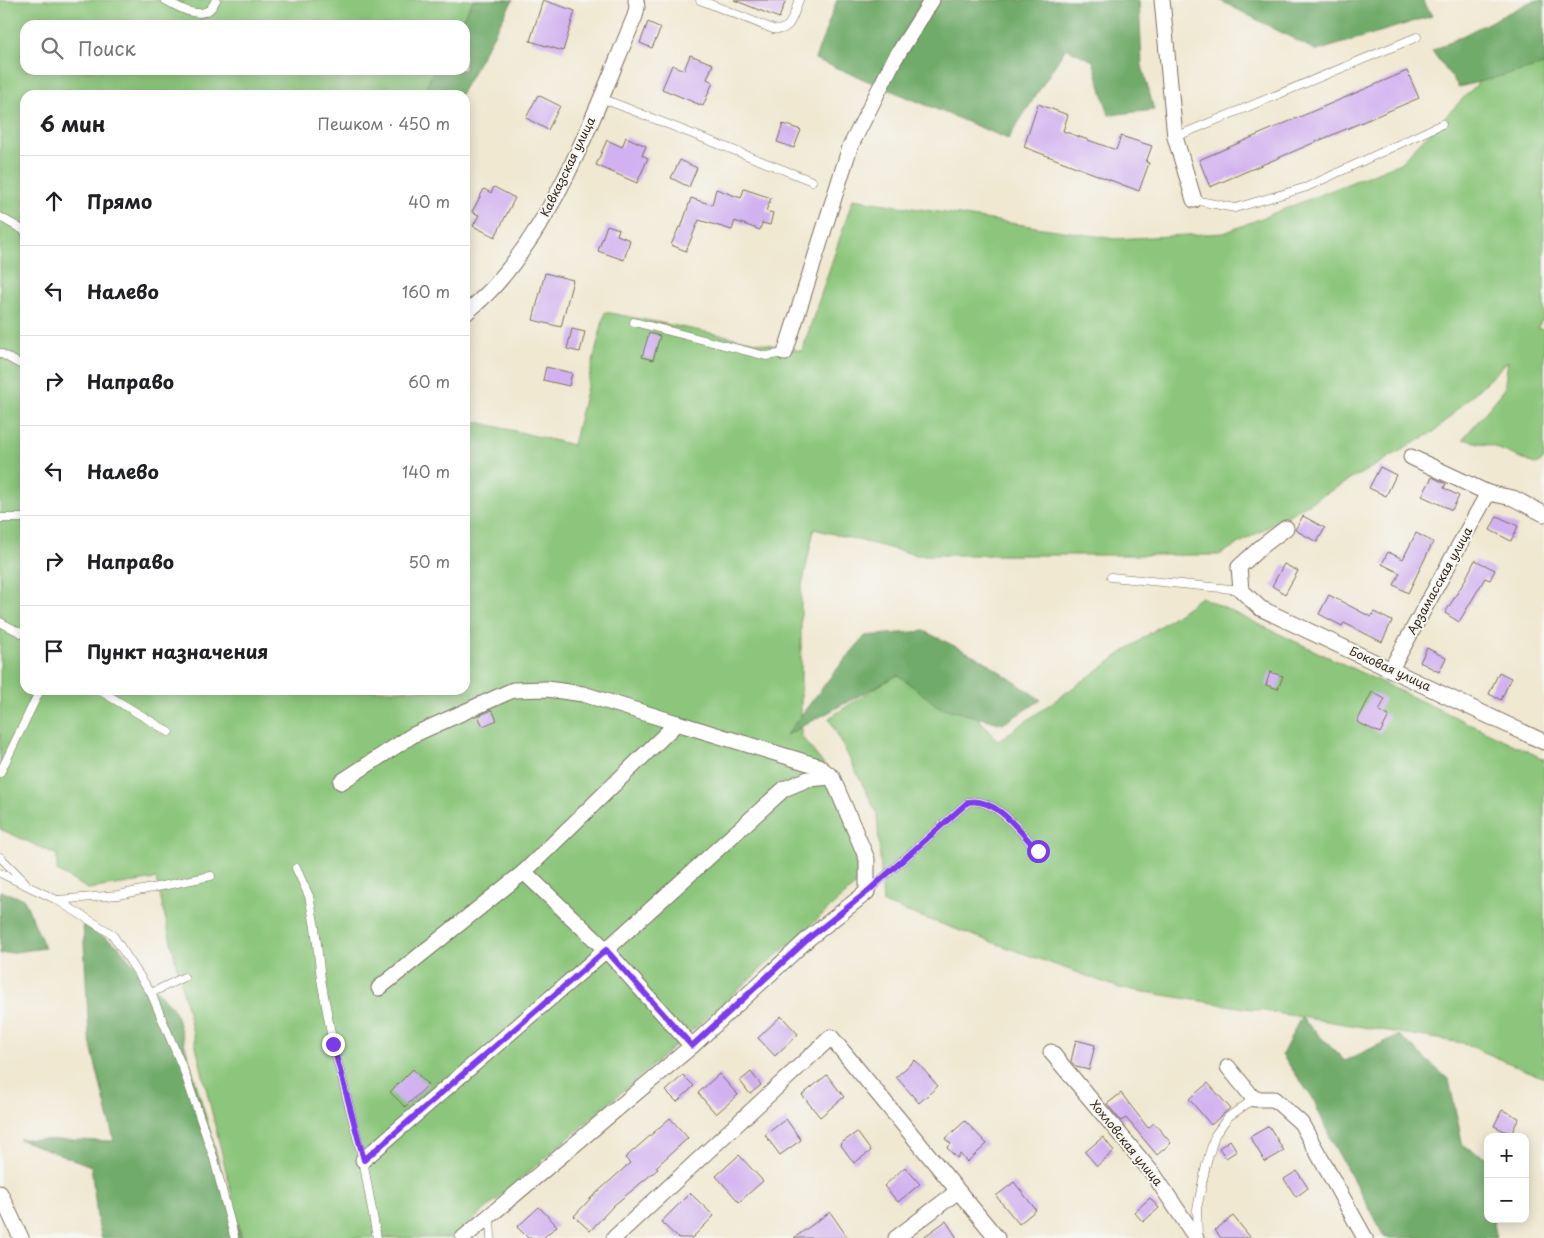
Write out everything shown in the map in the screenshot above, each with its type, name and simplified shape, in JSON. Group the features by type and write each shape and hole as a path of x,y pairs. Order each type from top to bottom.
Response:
{"street":[{"name":"Кавказская улица","path":"470,309 498,283 554,200 601,98 635,16 636,0"},
{"path":"786,354 850,147 894,60 932,0"},
{"path":"1162,0 1175,137 1194,200"},
{"path":"1411,457 1488,493 1513,498 1544,514"},
{"name":"Арзамасская улица","path":"1391,670 1488,493"},
{"path":"1241,590 1239,567 1286,528"},
{"name":"Боковая улица","path":"1241,590 1260,608 1544,742"},
{"path":"341,782 413,736 513,690 547,689 583,694 818,766 832,777 867,859 867,892 809,938 692,1046 463,1238"},
{"path":"379,988 524,872 677,723"},
{"path":"364,1160 606,950 784,789 808,779 832,777"},
{"path":"524,872 606,950 692,1046"},
{"path":"614,1238 831,1037 997,1238"},
{"name":"Хохловская улица","path":"1051,1052 1154,1175 1198,1238"},
{"path":"1228,1067 1254,1099 1274,1099 1300,1123 1365,1238"},
{"path":"896,1238 958,1191"},
{"path":"0,1193 21,1238"}],"lane":[{"path":"165,0 183,10 199,14 210,10 216,0"},
{"path":"700,0 773,30 780,31 786,29 799,0"},
{"path":"1175,137 1417,37"},
{"path":"601,98 812,181"},
{"path":"1194,200 1235,208 1307,187 1442,124"},
{"path":"0,217 20,228"},
{"path":"634,322 766,356 786,354"},
{"path":"0,353 20,364"},
{"path":"0,518 20,518"},
{"path":"1111,577 1241,590"},
{"path":"0,622 20,632"},
{"path":"0,774 38,695"},
{"path":"107,695 168,732"},
{"path":"867,892 968,802 983,802 998,809 1038,851"},
{"path":"0,857 28,885"},
{"path":"296,868 309,896 333,1044 364,1160 377,1238"},
{"path":"0,873 57,900 112,934 151,993 184,1072 214,1159 234,1236"},
{"path":"57,900 118,895 211,876"},
{"path":"151,993 184,976"},
{"path":"1198,1238 1197,1209 1206,1165 1215,1135 1228,1117 1254,1099"},
{"path":"490,1216 491,1238"}],"green space":[{"path":"0,0 508,0 470,71 470,20 20,20 20,75 468,75 460,90 20,90 20,695 470,695 470,420 573,445 605,312 802,351 853,199 1115,239 1224,233 1400,163 1486,75 1544,43 1544,318 1537,328 1544,329 1544,459 1537,465 1492,446 1463,439 1504,390 1508,361 1435,431 1219,555 917,555 814,529 801,591 801,736 829,771 867,875 658,1061 452,1238 242,1238 156,879 88,889 57,871 57,855 0,829"},
{"path":"473,0 513,0 463,90 424,90 432,75 470,75 470,20 462,20"},
{"path":"837,0 1139,0 1142,66 1154,110 1109,115 1093,61 1066,48 1008,139 815,59"},
{"path":"1219,0 1423,0 1432,16 1317,51"},
{"path":"1534,0 1544,0 1544,65 1459,87 1432,51"},
{"path":"1201,597 1544,759 1544,1078 1463,1043 1120,988 883,903 877,813 829,718 925,656 998,741"},
{"path":"924,631 983,660 1041,700 1003,724 939,707 898,675 786,735 865,636"},
{"path":"0,891 24,899 45,948 0,954"},
{"path":"83,924 117,945 175,1011 241,1238 102,1238 98,1224 91,1166 19,1139 114,1141 89,1037"},
{"path":"1301,1017 1345,1061 1399,1035 1449,1080 1463,1146 1484,1156 1484,1223 1494,1223 1497,1238 1386,1238 1333,1144 1313,1099 1282,1055"}],"building":[{"path":"543,0 575,11 563,51 530,41"},
{"path":"734,0 786,0 779,18"},
{"path":"648,22 661,28 652,48 640,43"},
{"path":"690,55 713,64 707,79 713,82 703,106 662,89 672,65 684,70"},
{"path":"1407,71 1419,98 1210,187 1199,160"},
{"path":"538,95 560,106 548,130 526,118"},
{"path":"1038,104 1068,115 1063,131 1116,150 1121,136 1152,146 1146,162 1149,163 1139,191 1024,147"},
{"path":"783,124 801,130 794,148 777,142"},
{"path":"626,137 646,146 642,155 648,158 637,183 596,165 607,140 622,147"},
{"path":"680,160 697,168 689,187 671,178"},
{"path":"494,187 515,198 495,237 473,226 479,215 472,212 484,189 491,193"},
{"path":"716,189 741,198 744,189 771,198 766,211 773,213 770,225 762,223 760,230 735,221 732,230 699,220 686,251 671,245 679,227 681,228 691,198 712,205"},
{"path":"607,225 619,229 617,235 630,240 624,260 598,251"},
{"path":"545,273 573,280 561,327 533,320"},
{"path":"572,329 585,332 580,352 567,349"},
{"path":"649,333 660,336 653,360 642,357"},
{"path":"546,367 572,373 569,386 543,380"},
{"path":"1380,467 1396,475 1386,496 1369,488"},
{"path":"1432,477 1446,484 1444,488 1459,496 1452,510 1422,496"},
{"path":"1303,516 1325,528 1317,542 1295,530"},
{"path":"1497,516 1518,526 1511,541 1490,530"},
{"path":"1416,533 1433,542 1408,593 1394,585 1400,573 1382,564 1388,552 1403,559"},
{"path":"1475,560 1495,570 1490,580 1485,578 1459,622 1445,613"},
{"path":"1284,564 1298,571 1285,594 1272,586"},
{"path":"1329,595 1371,617 1374,612 1392,621 1382,642 1344,623 1342,626 1319,614"},
{"path":"1427,648 1446,658 1439,672 1420,662"},
{"path":"1270,672 1283,676 1278,689 1266,685"},
{"path":"1499,672 1511,678 1501,700 1489,694"},
{"path":"1372,692 1385,699 1379,711 1389,716 1380,733 1357,722"},
{"path":"492,710 497,720 483,726 478,716"},
{"path":"781,1016 798,1034 775,1056 758,1038"},
{"path":"1076,1040 1095,1045 1089,1070 1076,1067 1071,1061"},
{"path":"915,1060 938,1086 919,1103 896,1077"},
{"path":"413,1069 428,1085 405,1107 390,1092"},
{"path":"751,1072 761,1085 750,1094 740,1081"},
{"path":"719,1074 738,1095 716,1114 698,1093"},
{"path":"683,1075 694,1086 677,1102 666,1091"},
{"path":"827,1075 844,1097 820,1117 802,1095"},
{"path":"1208,1083 1230,1108 1211,1125 1189,1099"},
{"path":"1121,1093 1148,1128 1154,1123 1171,1143 1157,1155 1126,1118 1121,1121 1107,1104"},
{"path":"1502,1110 1519,1118 1512,1133 1494,1126"},
{"path":"670,1118 688,1138 656,1167 658,1169 613,1206 590,1231 574,1216 630,1163 625,1158"},
{"path":"786,1119 801,1140 780,1155 765,1135"},
{"path":"965,1121 987,1144 967,1162 960,1154 957,1158 947,1148 951,1144 945,1139"},
{"path":"1269,1126 1284,1151 1265,1162 1250,1137"},
{"path":"857,1132 871,1151 854,1163 840,1144"},
{"path":"1103,1137 1114,1151 1097,1166 1085,1152"},
{"path":"1230,1140 1237,1151 1226,1158 1219,1148"},
{"path":"739,1155 763,1181 739,1202 716,1176"},
{"path":"905,1167 920,1184 898,1202 884,1186"},
{"path":"1297,1171 1308,1188 1296,1197 1284,1179"},
{"path":"1014,1182 1036,1210 1019,1224 996,1196"},
{"path":"690,1193 714,1216 692,1238 678,1238 661,1222"},
{"path":"1150,1198 1159,1208 1143,1222 1134,1212"},
{"path":"539,1207 557,1226 543,1238 528,1238 517,1227"},
{"path":"830,1212 848,1238 794,1238"},
{"path":"1233,1216 1251,1238 1221,1238 1215,1230"},
{"path":"946,1221 957,1238 922,1238"}],"route":[{"path":"333,1044 364,1160 606,950 692,1046 809,938 867,892 968,802 974,800 983,802 998,809 1038,851"}]}
